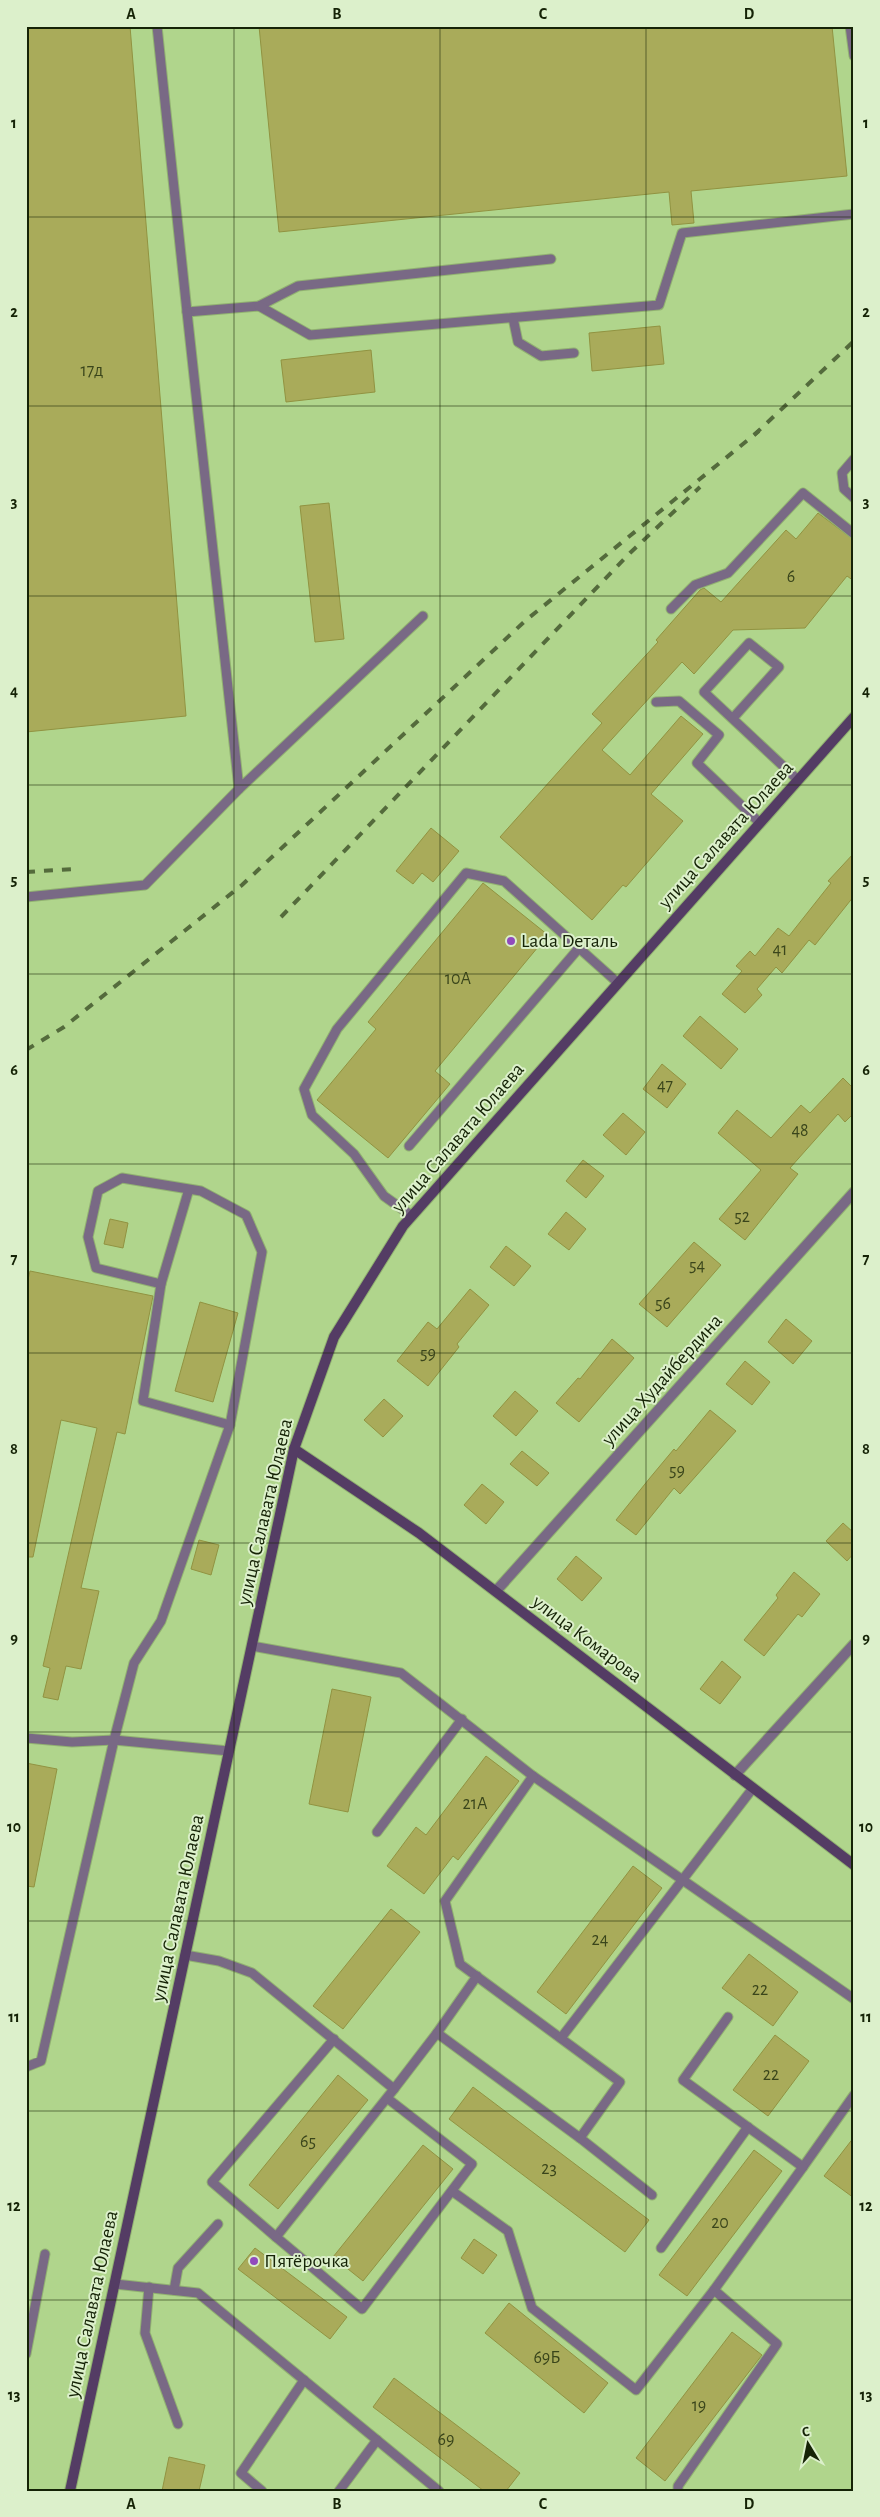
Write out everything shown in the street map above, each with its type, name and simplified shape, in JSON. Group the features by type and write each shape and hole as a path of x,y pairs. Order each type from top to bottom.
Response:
{"street":[{"name":"улица Салавата Юлаева","path":"70,2491 294,1449 334,1337 402,1226 854,717"},
{"name":"улица Худайбердина","path":"496,1591 854,1192"},
{"name":"улица Комарова","path":"294,1449 420,1533 854,1865"},
{"path":"736,1775 854,1644"}],"lane":[{"path":"157,26 239,790"},
{"path":"850,26 854,56"},
{"path":"259,306 310,335 659,305 682,233 854,214"},
{"path":"187,312 259,306 298,286 551,259"},
{"path":"514,318 518,342 541,356 574,353"},
{"path":"854,459 842,473 844,489 854,498"},
{"path":"671,609 695,586 728,573 803,492 854,534"},
{"path":"26,897 145,885 239,790 423,616"},
{"path":"733,718 779,667 749,643 704,692 798,780"},
{"path":"656,702 678,701 719,735 697,763 760,823"},
{"path":"412,1216 384,1196 354,1154 312,1115 304,1089 337,1029 466,873 504,881 618,983"},
{"path":"409,1146 579,948"},
{"path":"26,2067 42,2061 114,1740 134,1663 160,1621 230,1425 262,1252 246,1215 201,1191 122,1178 98,1191 88,1237 96,1268 161,1284"},
{"path":"189,1189 161,1284 144,1401 230,1425"},
{"path":"252,1646 401,1672 533,1776 854,1999"},
{"path":"377,1832 462,1719"},
{"path":"26,1738 72,1742 114,1740 229,1751"},
{"path":"533,1776 445,1901 460,1964 620,2082 580,2138"},
{"path":"561,2038 752,1788"},
{"path":"185,1955 219,1961 252,1973 394,2089"},
{"path":"276,2237 394,2089 437,2033 477,1976"},
{"path":"728,2016 683,2080 803,2167"},
{"path":"437,2033 580,2138 652,2195"},
{"path":"334,2040 212,2182 362,2309 472,2164 387,2098"},
{"path":"452,2191 508,2230 532,2308 636,2390 714,2290 854,2095"},
{"path":"661,2248 748,2127"},
{"path":"174,2290 178,2268 218,2224"},
{"path":"26,2354 45,2254"},
{"path":"115,2284 198,2293 439,2491"},
{"path":"149,2287 145,2333 178,2424"},
{"path":"678,2491 678,2486 778,2344 714,2290"},
{"path":"262,2491 241,2473 304,2380"},
{"path":"339,2491 377,2440"}],"building":[{"path":"26,26 130,26 186,716 26,732"},
{"path":"259,26 832,26 847,176 691,191 694,223 672,225 669,192 279,232"},
{"path":"660,326 664,364 592,371 589,333"},
{"path":"371,350 375,392 286,402 281,360"},
{"path":"329,503 344,639 315,642 300,506"},
{"path":"818,513 854,540 854,581 847,576 805,628 733,630 694,674 682,662 602,750 630,775 681,716 703,734 651,794 683,821 626,887 623,885 592,920 500,837 602,723 592,714 658,642 656,640 700,590 704,588 721,602 786,530 796,539"},
{"path":"431,828 459,851 433,882 422,873 413,884 396,871"},
{"path":"854,853 854,896 815,945 809,940 782,973 776,967 757,989 762,995 745,1013 722,994 742,971 736,966 750,951 755,956 778,928 789,936 831,883 828,881"},
{"path":"483,883 548,935 435,1071 450,1084 388,1158 317,1100 376,1029 368,1022"},
{"path":"700,1016 738,1049 721,1069 683,1036"},
{"path":"662,1064 686,1084 667,1108 643,1089"},
{"path":"843,1078 854,1089 854,1113 845,1122 838,1114 790,1168 798,1174 745,1240 719,1219 761,1170 718,1133 737,1110 771,1138 801,1105 810,1113"},
{"path":"623,1113 645,1132 626,1155 603,1135"},
{"path":"583,1160 604,1176 586,1198 566,1181"},
{"path":"566,1212 586,1229 569,1250 548,1234"},
{"path":"110,1219 128,1223 123,1248 104,1244"},
{"path":"694,1242 721,1265 667,1327 639,1304"},
{"path":"506,1246 531,1266 514,1286 490,1267"},
{"path":"30,1271 153,1296 125,1434 117,1432 81,1588 99,1591 81,1669 66,1666 58,1700 43,1697 50,1668 43,1666 97,1428 61,1420 33,1557 26,1557 26,1288"},
{"path":"470,1289 489,1305 457,1344 459,1347 428,1386 397,1361 428,1322 437,1329"},
{"path":"200,1302 238,1313 213,1402 175,1391"},
{"path":"786,1319 812,1341 793,1364 768,1342"},
{"path":"612,1339 634,1358 579,1422 556,1403 578,1378 580,1379"},
{"path":"745,1361 770,1382 752,1405 726,1384"},
{"path":"515,1391 538,1411 516,1436 493,1416"},
{"path":"384,1399 403,1416 383,1437 364,1420"},
{"path":"710,1410 736,1431 680,1494 674,1488 636,1535 616,1520 674,1449 676,1451"},
{"path":"522,1451 549,1473 537,1486 510,1464"},
{"path":"482,1484 504,1502 486,1524 464,1505"},
{"path":"843,1523 854,1533 854,1553 847,1561 826,1541"},
{"path":"199,1540 219,1545 211,1575 191,1569"},
{"path":"576,1556 602,1578 582,1601 557,1579"},
{"path":"794,1572 820,1594 802,1617 798,1614 764,1656 744,1640 778,1598 776,1595"},
{"path":"722,1661 741,1677 720,1704 700,1689"},
{"path":"332,1689 371,1697 348,1812 309,1804"},
{"path":"486,1756 519,1781 458,1860 453,1856 424,1894 387,1866 416,1827 426,1835"},
{"path":"26,1763 57,1769 34,1887 26,1886"},
{"path":"633,1866 662,1888 566,2014 537,1992"},
{"path":"391,1909 420,1932 343,2029 313,2006"},
{"path":"749,1954 798,1992 773,2026 722,1988"},
{"path":"775,2035 809,2061 768,2116 733,2090"},
{"path":"338,2075 368,2100 278,2209 249,2185"},
{"path":"473,2087 649,2220 625,2252 449,2119"},
{"path":"854,2137 854,2198 824,2176"},
{"path":"423,2145 453,2169 363,2281 333,2257"},
{"path":"754,2150 782,2171 687,2296 659,2275"},
{"path":"474,2239 497,2255 483,2274 461,2258"},
{"path":"255,2248 347,2317 330,2339 238,2269"},
{"path":"509,2303 608,2383 584,2413 485,2333"},
{"path":"732,2332 762,2355 665,2481 636,2458"},
{"path":"394,2378 520,2473 506,2491 484,2491 373,2407"},
{"path":"169,2457 205,2465 199,2491 162,2491"}],"railway":[{"path":"754,435 854,341"},
{"path":"26,1050 64,1027 242,885 525,621 759,431"},
{"path":"281,917 630,553 700,487"},
{"path":"26,872 73,869"}],"place":[{"name":"Lada Dеталь","path":"511,941"},
{"name":"Пятёрочка","path":"254,2261"}]}
